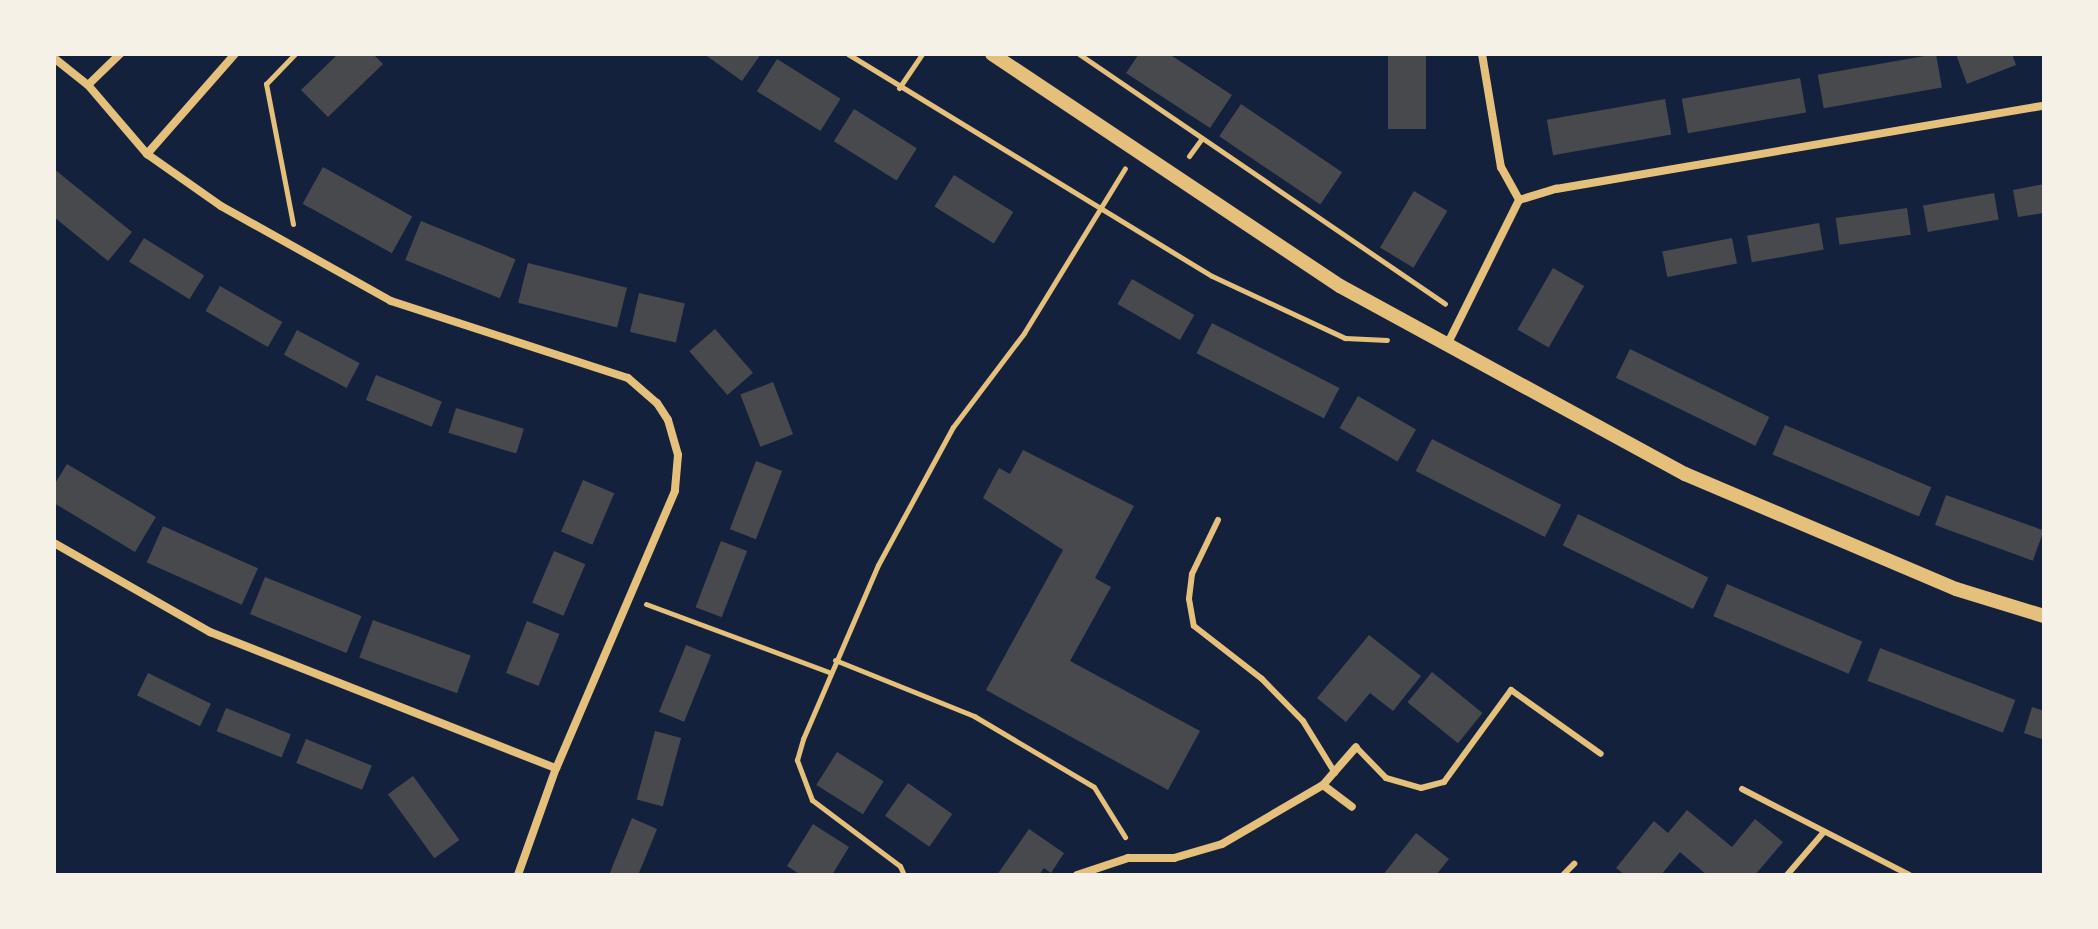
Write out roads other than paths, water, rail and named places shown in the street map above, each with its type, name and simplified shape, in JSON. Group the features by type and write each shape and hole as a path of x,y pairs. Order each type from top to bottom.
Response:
{"street":[{"path":"88,85 120,54"},
{"path":"147,154 235,54"},
{"path":"992,54 1340,286 1685,474 1956,589 2044,616"},
{"path":"1482,54 1501,167 1519,200"},
{"path":"54,58 88,85 147,154 221,206 391,301 610,370 657,403 674,437 678,473 556,768 518,875"},
{"path":"1448,343 1519,200 1556,189 2044,106"},
{"path":"54,543 210,632 556,768"},
{"path":"1077,875 1128,858 1174,858 1222,844 1323,785 1356,747"},
{"path":"1323,785 1352,807"}],"lane":[{"path":"1218,520 1192,574 1189,599 1194,626 1262,679 1303,721 1335,773"},
{"path":"1356,747 1386,778 1421,788 1444,782 1511,690 1601,754"},
{"path":"1742,789 1909,875"},
{"path":"1787,875 1823,833"},
{"path":"1563,875 1574,864"}]}
